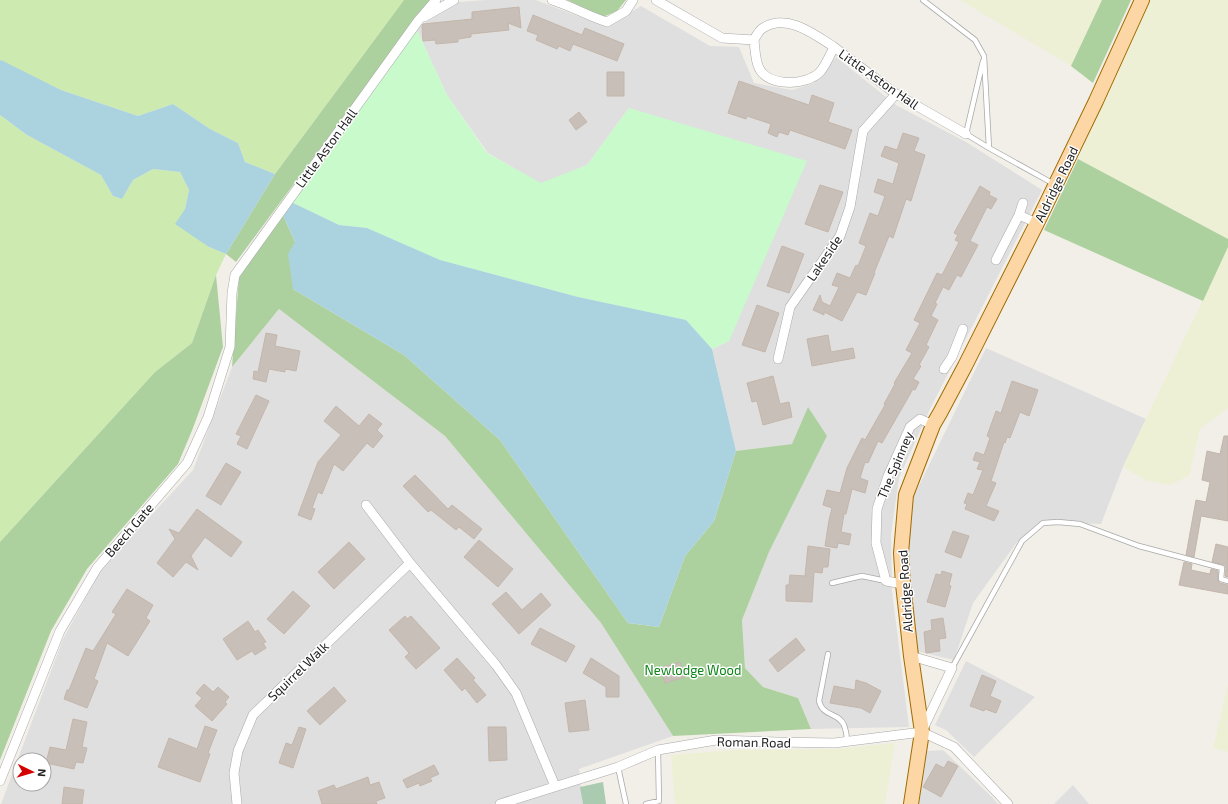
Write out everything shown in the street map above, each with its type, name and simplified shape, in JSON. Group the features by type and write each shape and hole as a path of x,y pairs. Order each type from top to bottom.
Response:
{"main road":[{"name":"Aldridge Road","path":"911,804 922,732 911,656 903,584 901,553 906,495 933,424 965,366 1056,185 1142,0"}],"street":[{"name":"Little Aston Hall","path":"235,274 418,21 436,0"},
{"name":"Little Aston Hall","path":"418,21 454,0"},
{"path":"552,0 564,3 596,19 607,22 626,11 632,0"},
{"path":"656,0 722,38 754,40"},
{"name":"Little Aston Hall","path":"834,47 820,71 804,81 789,83 769,79 759,68 754,40 762,28 777,22 788,23 807,30 834,47 896,94 966,134"},
{"name":"Lakeside","path":"778,358 790,307 840,236 850,207 863,131 896,94"},
{"path":"996,260 1019,215 1023,203"},
{"path":"1019,215 1037,223"},
{"name":"Beech Gate","path":"0,781 60,631 97,568 186,463 193,450 208,417 230,347 232,293 235,274"},
{"path":"944,369 952,357 963,329"},
{"path":"952,357 965,366"},
{"name":"The Spinney","path":"886,580 876,543 877,509 888,476 910,427 920,419 933,424"},
{"path":"366,505 410,563 496,665 516,693 555,786"},
{"name":"Squirrel Walk","path":"237,804 234,773 238,751 254,715 410,563"},
{"path":"886,580 903,584"},
{"path":"911,656 952,668 922,732 954,748 1008,804"},
{"name":"Roman Road","path":"502,804 618,767 658,750 716,740 834,743 922,732"}],"lane":[{"path":"923,0 975,40 984,56 989,148"},
{"path":"984,56 966,134 1056,185"},
{"path":"952,668 1022,541 1043,523 1058,522 1080,524 1139,546 1222,568 1221,579 1228,581"},
{"path":"832,583 858,577 886,580"},
{"path":"828,654 819,701 820,706 823,710 839,719 844,724 847,741"},
{"path":"646,804 659,801 658,750"},
{"path":"618,767 626,804"}],"shaded area":[{"path":"486,0 536,0 606,27 641,6 710,46 739,47 754,83 792,90 814,83 836,57 896,105 966,142 1042,190 930,409 899,478 891,534 892,591 909,727 811,729 798,698 763,687 745,668 742,620 769,552 827,436 792,444 736,451 712,349 729,341 629,108 587,165 541,184 488,153 447,95 416,28 458,2"},
{"path":"279,309 445,436 601,623 673,736 579,769 583,804 1,804 12,775 12,792 52,792 52,752 21,752 63,639 101,570 193,470 232,367"},
{"path":"986,348 1146,419 1123,467 1101,524 1042,522 1017,542 973,603 954,660 916,651 909,550 913,498"},
{"path":"966,661 1035,697 974,757 946,730 935,725"},
{"path":"943,750 998,804 919,804 927,751"},
{"path":"1073,785 1089,804 1054,804"}],"green space":[{"path":"0,0 404,0 275,174 245,162 238,143 210,129 173,104 138,116 61,90 0,61"},
{"path":"404,0 430,0 236,262 226,254 275,174"},
{"path":"567,0 626,0 617,11 603,17"},
{"path":"960,0 1102,0 1071,66"},
{"path":"1102,0 1131,0 1093,83 1071,66"},
{"path":"1150,0 1228,0 1228,239 1078,159"},
{"path":"416,28 447,95 487,153 541,183 587,165 629,108 807,161 729,341 712,349 686,320 578,297 440,260 367,228 339,225 289,201"},
{"path":"0,115 27,135 101,175 113,196 122,199 133,180 153,169 180,172 189,190 185,209 209,247 226,254 216,275 192,343 155,372 0,542"},
{"path":"1078,159 1228,239 1228,247 1203,301 1044,230"},
{"name":"Newlodge Wood","path":"282,213 295,242 293,289 404,355 500,440 628,623 659,627 685,556 714,521 736,451 792,444 808,407 827,436 769,552 742,620 745,668 763,687 798,698 811,729 673,736 601,623 445,436 279,309 232,367 239,277"},
{"path":"1228,247 1228,408 1200,429 1189,476 1170,485 1145,480 1123,467"},
{"path":"216,275 223,347 178,464 87,569 51,631 0,760 0,542 155,372 192,343"},
{"path":"1228,684 1228,752 1213,748"},
{"path":"895,743 885,804 675,804 671,755 733,750 837,749"},
{"path":"603,782 606,804 583,804 580,787"}],"water":[{"path":"1,60 61,90 138,116 173,104 210,129 238,143 245,162 275,174 226,254 209,247 175,224 185,209 189,190 180,172 153,169 133,180 122,199 113,196 101,175 27,135 0,115"},
{"path":"289,201 339,225 367,228 440,260 578,297 686,320 712,349 736,451 714,521 685,556 659,627 628,623 500,440 404,355 293,289 288,254 295,242 282,213"}],"building":[{"path":"519,7 521,28 508,23 509,30 471,34 471,37 458,39 458,42 436,44 435,40 423,41 423,24 472,19 472,12"},
{"path":"533,15 582,35 585,28 624,44 617,61 573,44 570,51 559,46 557,49 536,40 538,35 527,31"},
{"path":"607,72 624,72 624,96 607,96"},
{"path":"739,81 809,105 812,95 834,103 828,122 852,130 845,149 790,130 788,135 779,132 777,137 768,133 771,124 747,116 746,119 728,113"},
{"path":"579,112 587,122 576,130 569,120"},
{"path":"903,133 919,138 914,151 925,155 911,201 906,199 893,238 889,236 866,295 857,292 842,321 824,312 824,315 813,310 820,295 822,302 830,306 839,287 832,285 837,273 850,278 856,265 858,266 866,246 859,243 870,213 878,216 885,196 874,192 878,179 893,184 899,163 881,156 885,146 897,150"},
{"path":"820,185 843,192 828,232 805,224"},
{"path":"980,186 990,192 989,195 997,199 991,209 987,207 970,241 978,245 961,277 957,275 949,290 943,287 935,303 937,304 931,316 938,320 926,345 929,347 919,365 921,366 913,379 919,382 915,390 913,389 882,443 878,441 868,463 865,462 860,478 868,481 865,493 852,489 846,514 844,514 841,532 851,534 849,545 838,543 837,548 825,546 832,508 823,505 827,490 840,493 847,468 862,438 865,440 885,405 884,404 895,384 894,383 912,353 906,350 920,323 914,320 937,273 942,275 959,242 955,240 958,235 954,233"},
{"path":"782,246 804,254 789,293 767,286"},
{"path":"757,305 779,313 765,352 742,345"},
{"path":"266,333 277,335 275,346 300,351 296,371 285,369 285,372 269,369 266,382 253,379 254,371 258,372"},
{"path":"828,335 831,352 853,348 855,358 812,366 807,339"},
{"path":"773,376 780,404 789,402 792,417 763,425 757,401 752,402 747,383"},
{"path":"1012,381 1038,390 1029,416 1020,412 1010,438 1007,437 1005,443 1004,442 991,481 996,483 986,506 999,511 994,521 965,509 967,504 964,503 968,493 973,495 983,470 977,469 980,462 973,460 976,452 984,455 990,438 987,436 996,411 1001,413"},
{"path":"256,395 269,401 247,449 237,444 241,436 236,434"},
{"path":"336,406 359,426 369,414 382,424 377,430 383,436 373,448 367,443 343,471 334,464 322,494 318,492 312,508 315,509 311,520 298,515 318,462 341,435 324,421"},
{"path":"1224,436 1228,436 1228,521 1201,516 1194,557 1186,555 1196,500 1206,502 1210,482 1202,480 1207,451 1220,454"},
{"path":"226,463 241,472 221,505 206,496"},
{"path":"415,475 448,509 452,505 482,529 474,539 459,527 456,530 431,510 428,512 403,486"},
{"path":"197,509 242,542 231,557 205,537 191,556 198,570 186,562 173,577 157,563 175,539 169,529 179,533"},
{"path":"953,531 969,536 961,558 945,552"},
{"path":"479,540 513,569 498,587 464,557"},
{"path":"349,542 365,559 334,589 318,572"},
{"path":"1216,544 1228,547 1228,577 1225,576 1225,565 1212,562"},
{"path":"808,546 830,549 828,567 823,567 822,573 814,572 812,602 786,601 786,585 789,585 790,575 805,576"},
{"path":"1184,562 1192,564 1191,570 1210,574 1211,569 1218,571 1218,581 1228,585 1228,594 1179,585"},
{"path":"942,571 952,574 949,585 951,586 945,607 927,602 936,574 941,575"},
{"path":"127,589 153,605 146,618 150,621 128,656 107,643 94,679 98,681 87,708 64,699 86,648 93,651 116,614 112,612"},
{"path":"293,591 310,606 284,634 267,619"},
{"path":"506,592 522,610 541,593 551,605 519,634 492,604"},
{"path":"405,616 407,619 411,616 440,648 416,669 405,657 409,653 389,630"},
{"path":"943,618 946,638 939,639 940,651 926,653 924,632 932,630 931,620"},
{"path":"248,621 255,632 258,630 266,642 263,643 266,648 255,655 252,651 237,660 223,639"},
{"path":"540,628 575,646 566,662 531,644"},
{"path":"796,638 805,650 778,672 769,660"},
{"path":"457,658 475,678 473,680 486,695 477,703 465,688 462,691 444,670"},
{"path":"591,658 619,676 619,697 606,697 606,687 583,673"},
{"path":"680,662 685,677 665,683 660,668"},
{"path":"982,675 996,681 990,696 1001,701 996,713 970,706"},
{"path":"856,680 866,683 881,691 870,713 861,708 830,703 834,686 855,690"},
{"path":"204,684 213,692 218,687 229,697 225,702 227,704 212,721 195,706 202,698 196,693"},
{"path":"334,687 346,701 320,725 307,711"},
{"path":"585,700 589,730 569,732 565,703"},
{"path":"73,719 87,722 82,747 87,748 83,763 76,762 74,769 52,764 52,752 49,752 50,747 66,750"},
{"path":"205,726 217,730 208,753 210,754 200,782 158,767 169,738 197,749"},
{"path":"299,727 306,729 293,768 279,763 286,743 292,745"},
{"path":"488,727 506,727 507,760 489,761"},
{"path":"948,761 958,766 941,797 923,787 936,764 944,768"},
{"path":"434,765 439,774 430,778 432,781 420,786 419,783 407,788 403,780"},
{"path":"368,777 370,785 379,782 385,798 376,801 377,804 322,804 318,791 334,785 336,789"},
{"path":"64,787 84,790 82,804 62,804"}]}
